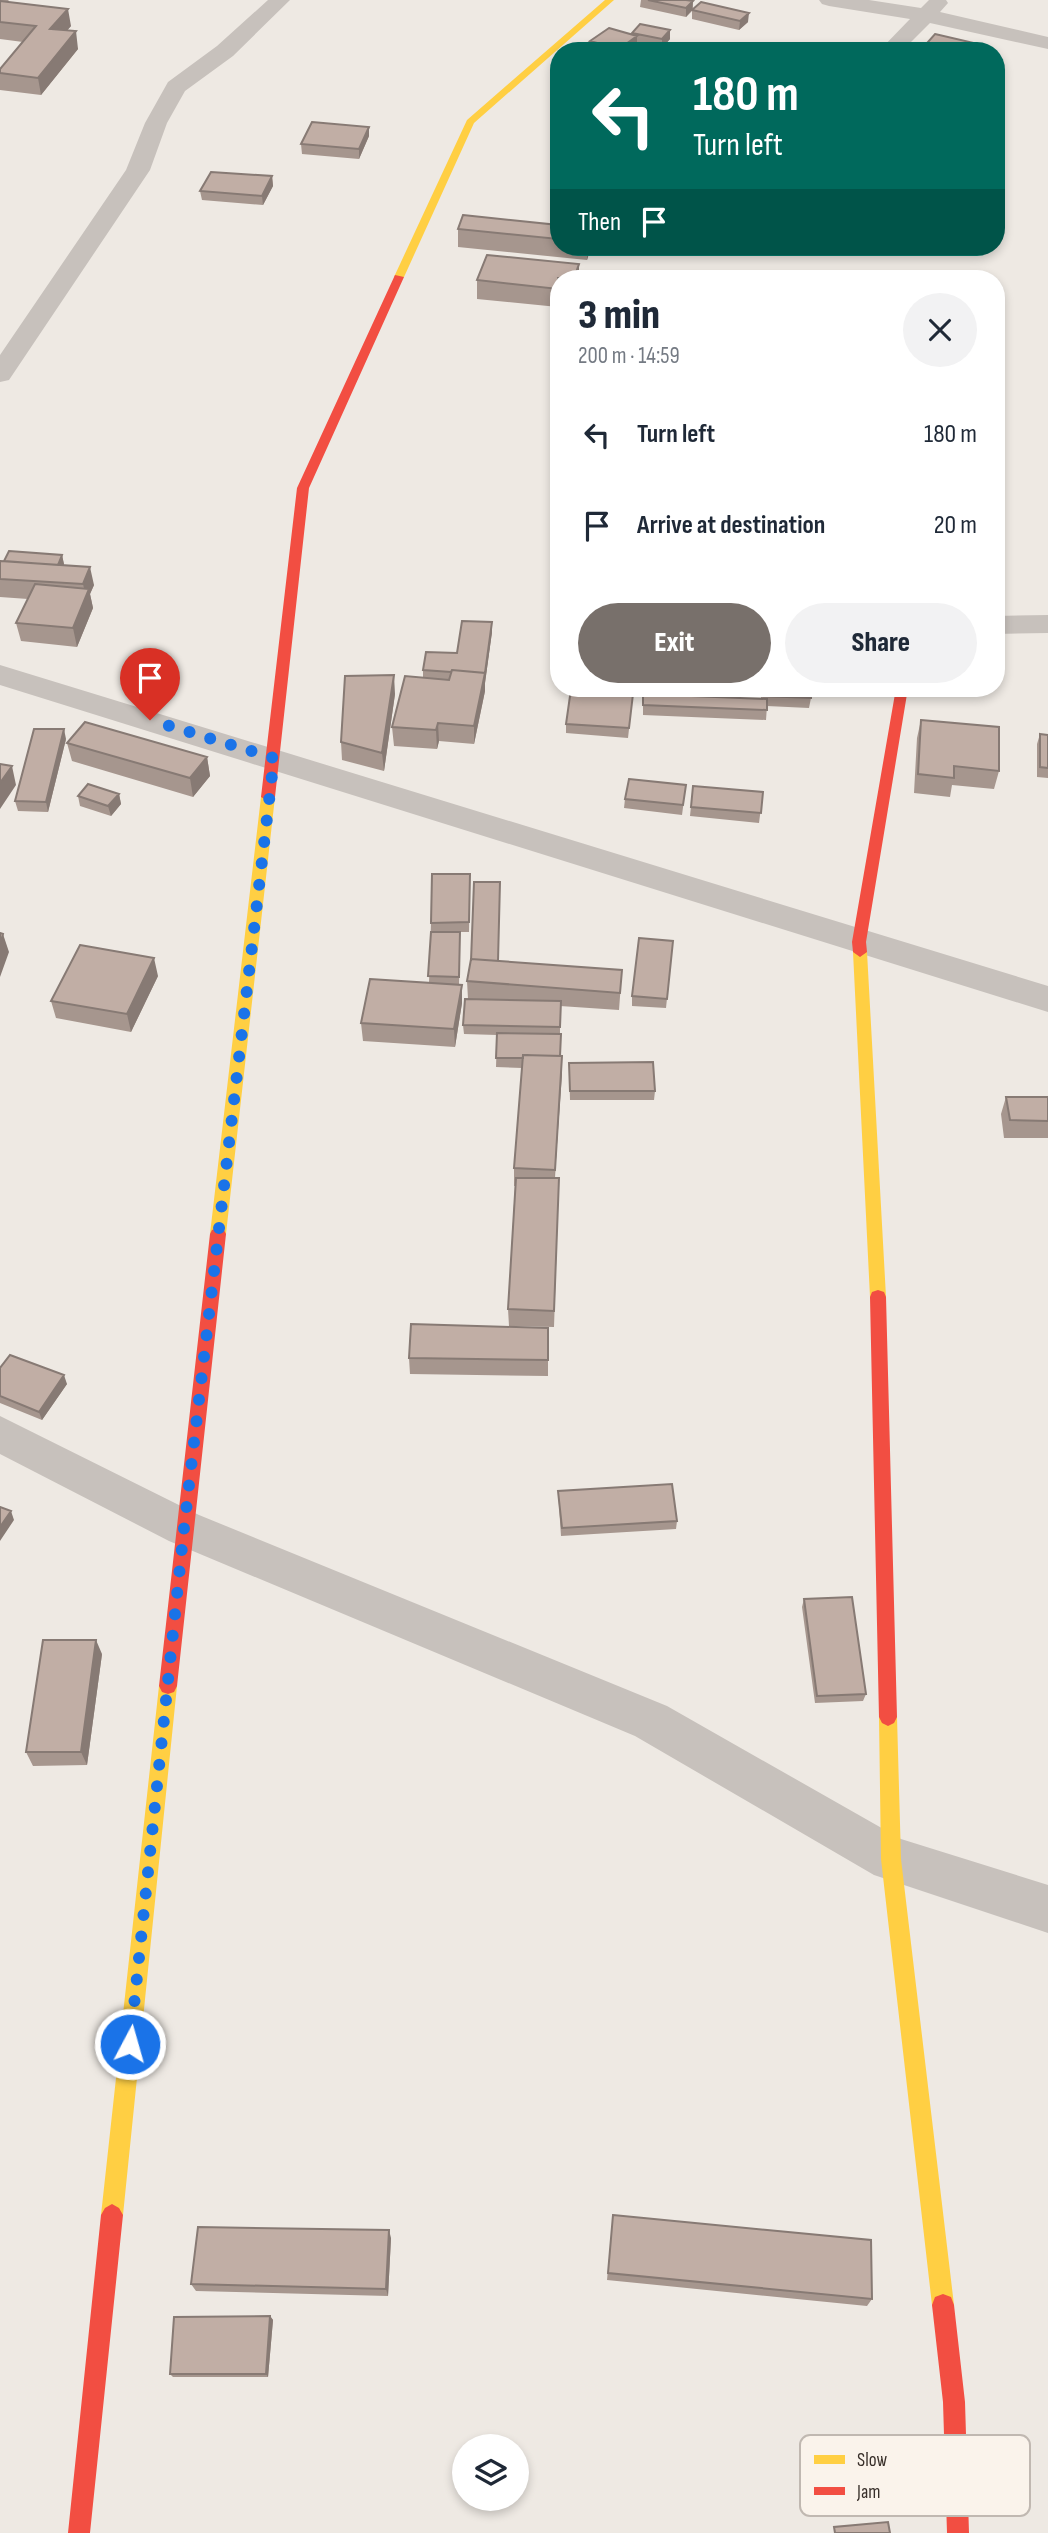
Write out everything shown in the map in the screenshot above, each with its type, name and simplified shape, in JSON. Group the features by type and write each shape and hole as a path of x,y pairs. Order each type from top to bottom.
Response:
{"street":[{"path":"0,374 138,170 156,123 176,87 225,51 280,0"},
{"path":"562,42 611,0"},
{"path":"829,0 924,15 1048,43"},
{"path":"898,42 940,0"},
{"path":"79,2533 184,1528 303,488 470,122 550,53"},
{"path":"1005,625 1048,624"},
{"path":"0,675 1048,999"},
{"path":"900,697 859,942 877,1252 891,1859 954,2402 955,2435"},
{"path":"0,1434 184,1528 651,1721 891,1859 1048,1909"}],"building":[{"path":"648,0 686,0 693,1 686,8"},
{"path":"0,1 68,9 50,29 76,31 38,78 0,73 0,69 36,26 0,22"},
{"path":"701,2 749,13 740,21 692,10"},
{"path":"640,24 670,30 662,39 632,33"},
{"path":"609,28 637,36 629,42 590,41"},
{"path":"935,34 970,42 928,42"},
{"path":"312,122 369,127 359,149 301,144"},
{"path":"211,172 272,176 262,196 200,191"},
{"path":"463,215 550,224 550,238 458,229"},
{"path":"487,255 579,264 577,270 550,270 550,288 477,280"},
{"path":"9,551 62,555 58,565 4,561"},
{"path":"0,561 90,567 83,584 0,579"},
{"path":"35,584 89,589 73,628 16,623"},
{"path":"462,621 492,622 485,673 423,670 426,652 457,653"},
{"path":"452,670 485,673 474,726 438,723 436,730 392,727 405,676 449,680"},
{"path":"394,675 382,753 341,742 345,676"},
{"path":"570,697 633,697 629,728 566,724"},
{"path":"643,697 767,699 767,710 643,705"},
{"path":"921,720 999,727 999,771 954,766 954,778 918,774"},
{"path":"85,722 207,757 190,778 67,743"},
{"path":"34,729 64,729 46,802 15,801"},
{"path":"1040,734 1048,735 1048,768 1040,767"},
{"path":"0,764 12,766 0,783"},
{"path":"629,779 686,785 683,805 625,799"},
{"path":"88,784 119,794 108,806 78,796"},
{"path":"693,786 763,792 761,813 691,807"},
{"path":"432,874 470,874 469,922 431,923"},
{"path":"474,882 500,882 498,961 471,959"},
{"path":"431,932 460,932 459,977 428,976"},
{"path":"639,938 673,941 667,999 632,996"},
{"path":"80,945 154,958 127,1014 51,1001"},
{"path":"471,959 622,970 620,993 467,981"},
{"path":"370,979 462,985 454,1029 361,1023"},
{"path":"465,999 561,1001 560,1027 463,1025"},
{"path":"497,1033 561,1034 560,1056 523,1055 523,1058 496,1058"},
{"path":"523,1055 562,1056 555,1170 514,1168"},
{"path":"653,1062 655,1091 570,1091 569,1063"},
{"path":"1006,1097 1048,1097 1048,1121 1010,1120"},
{"path":"516,1178 559,1178 554,1311 508,1309"},
{"path":"411,1324 548,1328 548,1360 409,1358"},
{"path":"10,1355 64,1375 39,1412 0,1396 0,1368"},
{"path":"672,1484 677,1521 562,1528 558,1491"},
{"path":"0,1507 11,1511 0,1527"},
{"path":"852,1597 866,1694 817,1696 804,1599"},
{"path":"43,1640 96,1640 81,1752 26,1752"},
{"path":"613,2215 871,2240 872,2299 608,2273"},
{"path":"198,2227 389,2230 386,2289 191,2284"},
{"path":"270,2316 266,2374 170,2374 174,2317"},
{"path":"888,2522 890,2533 835,2533 834,2527"}],"traffic: slow":[{"path":"562,42 610,0"},
{"path":"399,277 470,122 550,52"},
{"path":"218,1234 268,797"},
{"path":"860,952 878,1297"},
{"path":"112,2215 168,1686"},
{"path":"888,1717 891,1859 943,2305"}],"traffic: jam":[{"path":"268,797 303,488 399,277"},
{"path":"860,952 859,942 900,697"},
{"path":"168,1686 218,1234"},
{"path":"878,1297 888,1717"},
{"path":"79,2533 112,2215"},
{"path":"943,2305 955,2435"},
{"path":"957,2516 958,2533"}],"route":[{"path":"130,2044 184,1528 274,758 150,720"}]}
